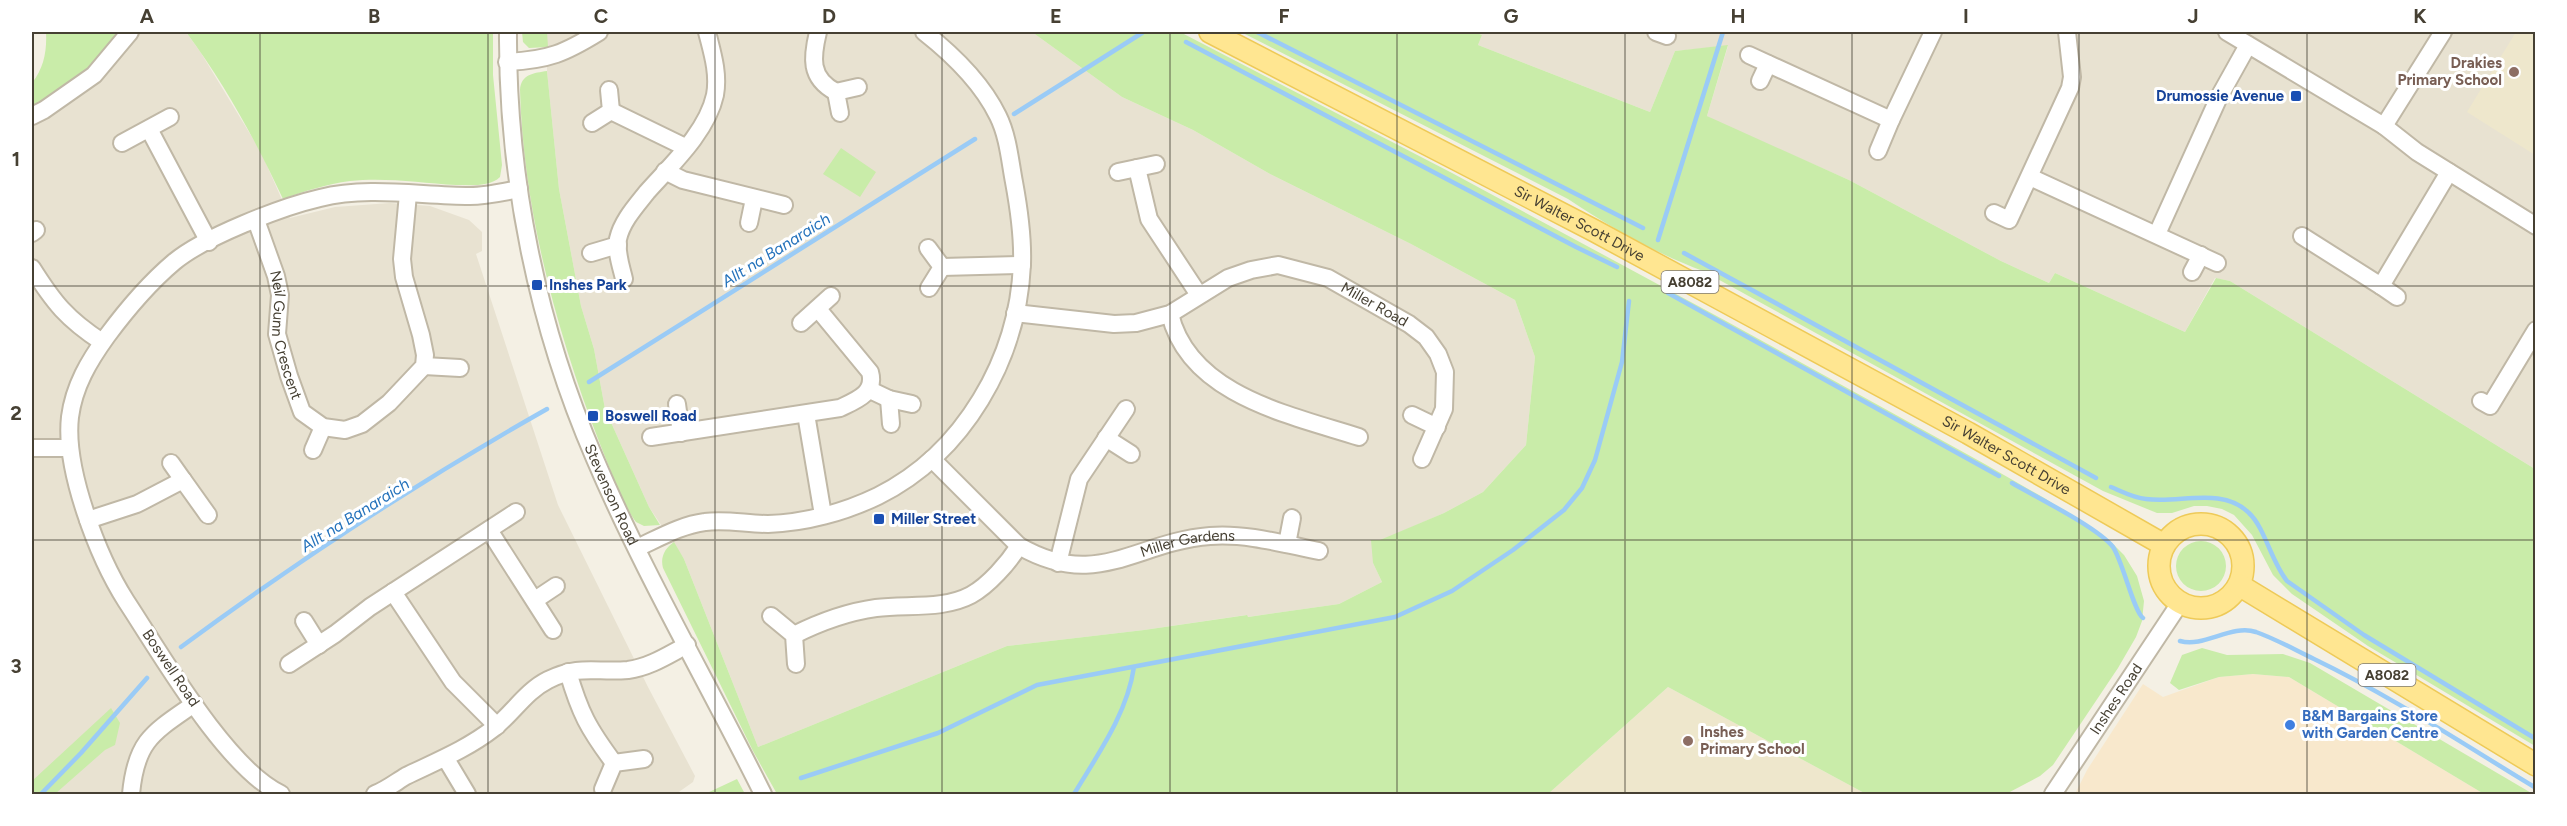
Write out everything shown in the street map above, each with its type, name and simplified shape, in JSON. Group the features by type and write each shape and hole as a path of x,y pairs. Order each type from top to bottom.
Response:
{"main road":[{"name":"Sir Walter Scott Drive","path":"1210,32 1593,230 1968,433 2164,544"},
{"path":"2208,524 2221,528 2231,536 2241,553 2243,572 2239,585 2231,596 2220,604 2207,608 2193,608 2180,603 2162,584 2158,571 2159,557 2164,544 2172,534 2189,525 2208,524"},
{"name":"A8082","path":"2239,585 2535,765"}],"street":[{"path":"32,116 94,75 130,32"},
{"name":"Stevenson Road","path":"508,32 507,62 519,189 537,285 564,379 595,459 637,548 763,795"},
{"path":"507,62 553,57 570,50 599,32"},
{"path":"624,279 617,254 623,225 685,147 708,114 717,79 707,32"},
{"path":"818,32 813,50 813,67 820,80 836,92 840,113"},
{"path":"637,548 678,529 705,522 770,524 792,522 854,507 879,496 908,478 932,459 962,429 991,382 1007,344 1015,313 1022,265 1019,209 1006,141 998,116 974,80 943,47 924,32"},
{"path":"1878,151 1933,32"},
{"path":"1994,213 2009,220 2070,88 2072,77 2067,32"},
{"path":"2227,32 2384,126 2417,152 2535,226"},
{"path":"2384,126 2443,32"},
{"path":"2157,234 2220,97 2248,45"},
{"path":"1749,55 1892,120"},
{"path":"1760,81 1768,64"},
{"path":"836,92 858,87"},
{"path":"609,90 612,111"},
{"path":"612,111 685,147"},
{"path":"592,123 612,111"},
{"path":"122,143 170,117"},
{"path":"149,129 209,242"},
{"path":"1118,172 1156,164"},
{"path":"1137,168 1149,219 1199,295"},
{"path":"666,171 683,180 784,205"},
{"path":"2381,286 2449,172"},
{"path":"2030,177 2217,263"},
{"name":"Boswell Road","path":"281,795 267,788 244,766 194,704 123,595 102,558 88,520 70,448 70,418 75,391 102,342 148,285 176,260 256,220 292,206 331,196 380,191 472,196 519,189"},
{"path":"313,450 322,427 345,430 362,424 389,403 424,366 422,335 404,277 402,259 408,194"},
{"path":"749,224 754,199"},
{"name":"Neil Gunn Crescent","path":"256,220 278,285 280,295 277,334 289,375 302,412 322,427"},
{"path":"2302,236 2321,239 2397,297"},
{"path":"591,253 618,245"},
{"path":"928,248 942,267"},
{"path":"2192,272 2201,255"},
{"path":"942,267 1022,265"},
{"name":"Miller Road","path":"1015,313 1114,324 1136,323 1170,314 1228,278 1251,270 1278,265 1328,278 1409,324 1426,337 1438,354 1445,372 1444,410 1422,459"},
{"path":"929,288 942,267"},
{"path":"32,268 55,304 76,325 102,342"},
{"path":"801,323 831,296"},
{"path":"651,438 840,408 861,399 870,390 872,380 870,372 818,309"},
{"path":"1170,314 1174,333 1201,368 1238,393 1263,407 1359,436"},
{"path":"2481,401 2490,406 2535,330"},
{"path":"424,366 460,368"},
{"path":"870,390 889,399 912,404"},
{"path":"889,399 891,424"},
{"path":"677,404 681,433"},
{"path":"1058,563 1074,490 1126,409"},
{"path":"806,414 823,515"},
{"path":"1412,415 1437,427"},
{"path":"1106,438 1131,454"},
{"path":"32,448 70,448"},
{"name":"Miller Gardens","path":"932,459 1019,546 1058,563 1081,566 1097,565 1181,540 1211,536 1237,536 1319,551"},
{"path":"171,463 208,515"},
{"path":"88,520 137,504 183,480"},
{"path":"289,664 393,592 516,512"},
{"path":"1287,544 1292,518"},
{"path":"489,530 553,630"},
{"path":"794,635 821,621 875,608 955,601 972,594 987,582 1019,546"},
{"path":"535,600 556,586"},
{"path":"393,592 453,682 497,726"},
{"name":"Inshes Road","path":"2053,795 2180,603"},
{"path":"771,616 794,635 796,664"},
{"path":"303,621 319,645"},
{"path":"375,795 405,777 473,744 497,726 522,700 546,681 583,669 628,670 649,665 687,645"},
{"path":"568,672 581,715 614,763"},
{"path":"131,795 134,767 144,742 194,704"},
{"path":"446,759 467,795"},
{"path":"614,763 644,759"},
{"path":"603,789 614,763"}],"shaded area":[{"path":"138,32 186,32 261,152 290,218 335,207 390,203 430,206 469,220 482,232 482,251 476,254 558,505 695,776 693,782 676,794 32,794 32,125 40,121 120,55"},
{"path":"547,32 1032,32 1122,97 1193,130 1270,174 1411,244 1515,300 1535,357 1526,445 1483,492 1444,513 1380,541 1373,563 1382,582 1339,604 1007,646 758,747 684,559 649,507 605,409 594,349 581,306 559,189 547,71"},
{"path":"1474,32 2535,32 2535,469 2230,281 2215,278 2185,332 2055,273 2049,283 2001,261 1849,180 1720,123 1707,116 1728,46 1675,51 1650,112 1478,45 1482,35"},
{"name":"Drakies Primary School","path":"2516,32 2535,32 2535,155 2467,112"},
{"path":"2253,674 2289,677 2484,794 2075,794 2087,770 2143,684 2163,697 2219,677"},
{"name":"Inshes Primary School","path":"1668,687 1866,794 1548,794"}],"green space":[{"path":"46,32 125,32 103,58 32,112 32,83 44,59"},
{"path":"186,32 493,32 493,75 502,165 500,177 485,184 473,185 390,180 350,181 316,188 283,199 239,113"},
{"path":"522,32 547,32 548,47 529,48 523,42"},
{"path":"1032,32 1180,32 1452,173 1726,321 2046,499 2112,543 2124,555 2137,576 2144,601 2142,621 2136,637 2053,765 2040,776 2006,794 1866,794 1668,687 1548,794 777,794 753,751 663,568 664,553 674,542 684,559 758,747 1007,646 1339,604 1382,582 1373,563 1371,540 1380,540 1444,513 1483,492 1526,445 1535,357 1515,300 1411,244 1270,174 1193,130 1122,97"},
{"path":"1241,32 1474,32 1482,35 1478,45 1650,112 1675,51 1728,45 1707,116 1849,180 2001,261 2049,283 2055,273 2185,332 2216,278 2230,281 2535,469 2535,746 2368,646 2292,594 2273,575 2252,535 2234,515 2222,509 2207,506 2194,506 2172,513 2157,513 2103,491 1703,271 1633,239 1568,199"},
{"path":"547,71 559,189 581,306 594,349 605,409 649,507 660,525 644,526 636,522 621,495 584,402 545,270 528,180 520,90 526,77"},
{"path":"841,148 876,172 860,197 823,174"},
{"path":"2201,541 2219,548 2226,566 2219,584 2201,591 2183,584 2176,566 2183,548"},
{"path":"2202,648 2227,655 2283,654 2310,663 2533,794 2484,794 2289,677 2253,674 2219,677 2179,690 2170,683 2182,655"},
{"path":"111,708 120,723 115,745 105,750 55,794 32,794 32,781"},
{"path":"737,779 745,794 706,794 707,793"}],"waterway":[{"path":"1257,32 1643,228"},
{"path":"1658,240 1723,32"},
{"name":"Allt na Banaraich","path":"1014,114 1142,33"},
{"path":"1186,42 1617,267"},
{"name":"Allt na Banaraich","path":"589,382 975,139"},
{"path":"1684,253 2096,478"},
{"path":"1668,293 1999,476"},
{"path":"801,778 938,733 1037,685 1395,617 1452,591 1513,550 1564,510 1582,488 1595,460 1622,362 1629,301"},
{"name":"Allt na Banaraich","path":"181,647 360,523 453,464 547,409"},
{"path":"2012,483 2080,522 2113,547 2143,618"},
{"path":"2111,487 2142,498 2159,500 2213,498 2238,505 2255,519 2287,581 2364,635 2536,739"},
{"path":"2180,641 2198,641 2247,630 2278,641 2343,673 2536,788"},
{"path":"1074,794 1102,749 1118,717 1134,667"},
{"name":"Allt na Banaraich","path":"41,794 81,753 147,678"}],"place":[{"name":"Drakies Primary School","path":"2514,72"},
{"name":"Drumossie Avenue","path":"2296,96"},
{"name":"Inshes Park","path":"537,285"},
{"name":"Boswell Road","path":"593,416"},
{"name":"Miller Street","path":"879,519"},
{"name":"B&M Bargains Store with Garden Centre","path":"2290,725"},
{"name":"Inshes Primary School","path":"1688,741"}]}
